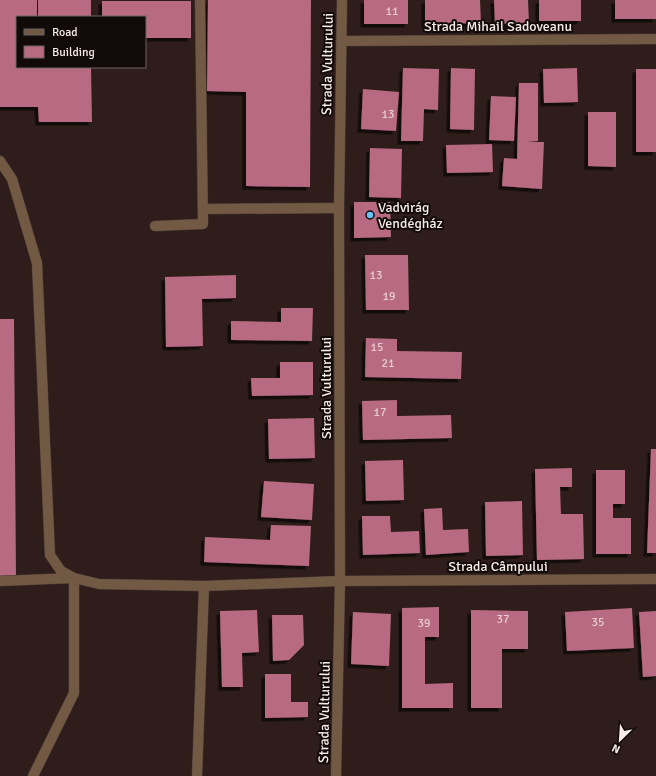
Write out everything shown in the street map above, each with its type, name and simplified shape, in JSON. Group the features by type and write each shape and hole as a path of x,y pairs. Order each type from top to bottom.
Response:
{"street":[{"path":"155,226 203,224 200,0"},
{"name":"Strada Vulturului","path":"336,776 340,581 339,208 342,0"},
{"name":"Strada Mihail Sadoveanu","path":"341,42 656,39"},
{"path":"0,161 12,179 37,263 50,555 61,571 74,578"},
{"path":"203,209 339,208"},
{"path":"0,581 74,578"},
{"path":"33,776 74,693 74,578"},
{"name":"Strada Câmpului","path":"74,578 99,584 204,586 340,581 656,579"},
{"path":"197,776 204,586"}],"building":[{"path":"0,0 37,0 37,16 16,16 16,68 91,68 92,122 39,122 38,107 0,107"},
{"path":"38,0 91,0 91,16 38,16"},
{"path":"208,0 311,0 310,187 246,186 246,92 207,91"},
{"path":"364,0 408,0 408,24 364,24"},
{"path":"425,0 480,0 481,23 425,24"},
{"path":"494,0 528,0 529,23 495,24"},
{"path":"539,0 581,0 581,21 539,21"},
{"path":"615,0 656,0 656,19 615,19"},
{"path":"102,1 191,1 191,38 146,38 146,16 102,16"},
{"path":"403,68 439,69 438,110 424,109 423,141 401,141"},
{"path":"451,68 475,69 474,130 450,129"},
{"path":"577,68 578,102 544,103 543,69"},
{"path":"636,69 656,69 656,152 636,152"},
{"path":"519,83 538,83 538,141 526,142 544,142 542,189 502,186 504,158 517,159"},
{"path":"363,89 399,92 396,131 361,129"},
{"path":"491,96 516,97 514,141 489,140"},
{"path":"588,112 616,112 616,167 588,166"},
{"path":"492,144 493,172 447,173 446,145"},
{"path":"370,148 402,149 401,198 369,197"},
{"path":"354,202 390,202 391,237 354,238"},
{"path":"365,255 408,255 409,310 366,310"},
{"path":"236,275 236,298 202,299 203,346 166,347 165,277"},
{"path":"281,308 313,308 312,341 231,340 231,321 281,322"},
{"path":"0,319 14,319 16,578 0,579"},
{"path":"366,338 397,339 397,351 462,352 461,379 365,377"},
{"path":"280,362 313,362 313,395 252,396 251,378 280,378"},
{"path":"397,400 397,416 451,415 452,438 363,440 362,401"},
{"path":"314,418 315,458 269,459 268,419"},
{"path":"651,449 656,449 656,553 647,553"},
{"path":"403,460 404,500 366,501 365,461"},
{"path":"572,468 572,487 560,487 561,514 583,514 584,559 537,560 535,469"},
{"path":"596,470 625,470 625,504 613,504 613,518 631,518 631,554 596,554"},
{"path":"264,481 314,484 312,520 261,517"},
{"path":"522,501 523,555 486,556 485,502"},
{"path":"442,508 443,530 468,529 469,552 426,555 424,509"},
{"path":"362,516 390,516 391,532 419,531 420,553 363,555"},
{"path":"271,525 311,526 309,566 204,562 205,537 270,540"},
{"path":"439,607 439,637 425,637 425,684 453,683 453,708 402,708 402,608"},
{"path":"632,608 634,648 567,651 565,612"},
{"path":"257,610 259,652 242,653 243,687 222,687 220,611"},
{"path":"471,610 528,611 528,649 502,649 502,708 471,708"},
{"path":"656,611 656,676 643,677 639,612"},
{"path":"353,612 391,614 389,666 351,664"},
{"path":"272,615 303,615 304,645 289,660 273,661"},
{"path":"265,674 291,674 291,702 308,702 308,717 265,718"}],"place":[{"name":"Vadvirág Vendégház","path":"370,215"}]}
